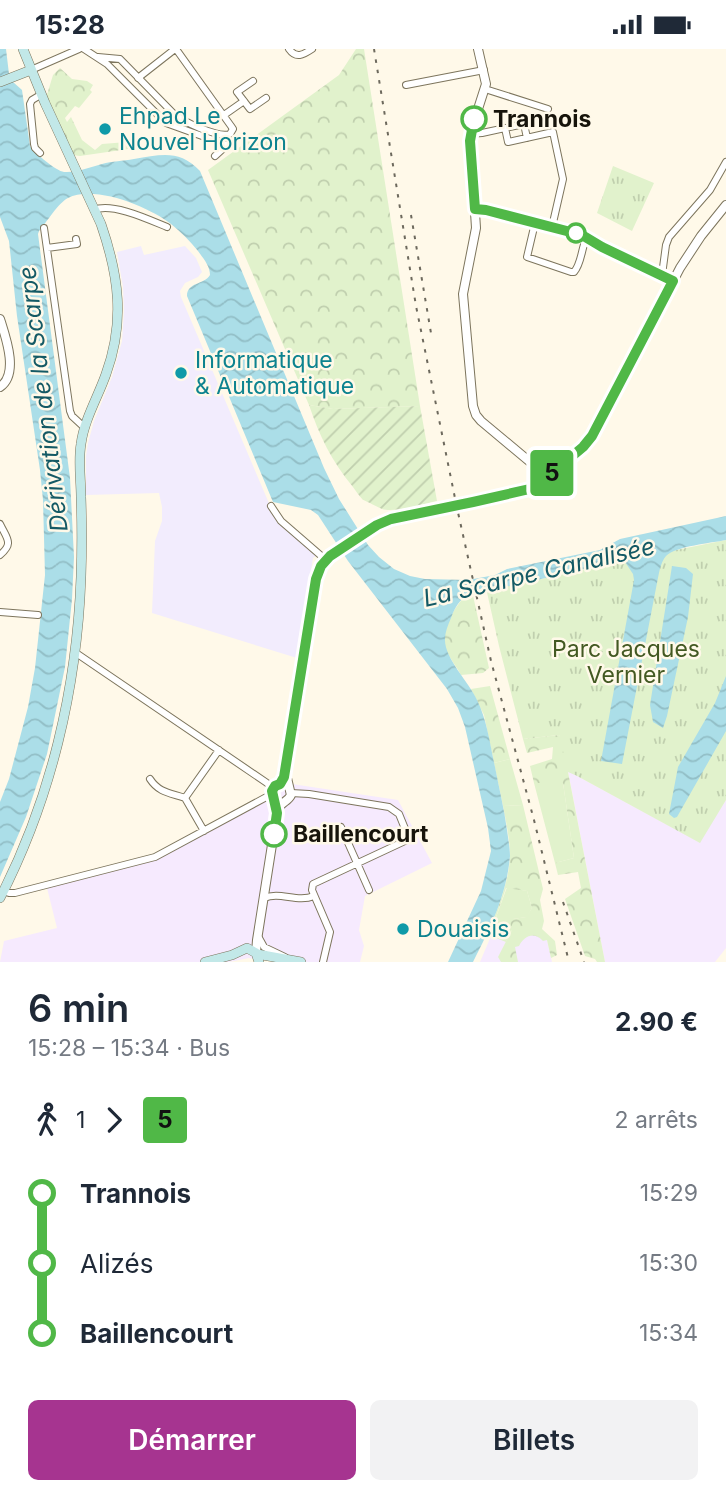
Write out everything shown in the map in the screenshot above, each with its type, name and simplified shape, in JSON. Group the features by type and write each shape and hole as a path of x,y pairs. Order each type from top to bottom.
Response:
{"main road":[{"path":"2,895 27,837 64,719 76,653 82,571 80,451 85,428 109,365 118,318 118,292 112,258 94,210 21,49"},
{"path":"0,82 29,71"},
{"path":"236,962 236,957 252,954"},
{"path":"205,962 252,954 301,962"}],"street":[{"path":"29,71 81,49 99,57 166,123 227,145 215,156"},
{"path":"99,57 120,59 138,78 177,118 220,135 232,133 224,115 176,49 138,78"},
{"path":"289,49 298,56 312,49"},
{"path":"478,49 484,70 485,89 470,134 475,237 463,294 474,409 481,421 548,477"},
{"path":"406,85 484,70"},
{"path":"253,81 237,92 250,109 266,98"},
{"path":"485,89 548,109"},
{"path":"40,153 34,144 30,106 32,100 42,98"},
{"path":"224,115 244,101"},
{"path":"470,134 524,124 527,138"},
{"path":"505,128 508,142 554,132 563,179 552,227"},
{"path":"662,275 669,237 709,190 726,162"},
{"path":"252,954 258,933 319,570 326,560 377,525 391,519 531,489 583,447 592,436 673,281 697,242 726,205"},
{"path":"94,210 112,209 134,214 167,227"},
{"path":"475,209 587,237 673,281"},
{"path":"536,223 527,257 571,272 578,268 587,237"},
{"path":"44,228 70,411 85,428"},
{"path":"47,248 77,244 76,239"},
{"path":"0,320 10,369 6,383 0,387"},
{"path":"271,506 281,521 326,560"},
{"path":"0,524 9,543 0,555"},
{"path":"0,612 38,615"},
{"path":"76,653 280,793"},
{"path":"186,798 219,750"},
{"path":"150,779 164,792 186,798 204,831"},
{"path":"2,895 148,859 280,793 309,794 390,807 399,814 408,839 313,884 314,896 330,932 323,962"},
{"path":"341,827 369,890"},
{"path":"252,954 250,945 269,860"},
{"path":"264,898 274,895 307,899 314,896"},
{"path":"258,933 264,947 290,959"}],"shaded area":[{"path":"141,246 144,255 185,246 196,258 202,272 185,283 180,291 181,297 271,508 317,555 313,558 297,658 152,613 155,541 162,521 159,493 86,495 88,443 122,341 123,287 117,252"},
{"path":"568,771 699,842 726,800 726,948 715,962 605,962"},
{"path":"277,783 398,800 432,863 365,896 359,930 364,946 360,962 279,962 249,958 229,962 0,962 4,941 57,928 46,884 155,856 266,795"},
{"path":"533,935 547,940 552,962 480,962 491,936 514,947 526,936"}],"green space":[{"path":"356,49 364,49 420,406 333,409 309,405 208,170 339,75"},
{"path":"60,68 72,79 87,81 93,85 90,90 92,92 79,108 75,106 65,118 67,122 71,117 82,140 95,150 102,144 127,142 128,149 72,155 46,98 53,75"},
{"path":"613,166 654,183 632,231 597,213"},
{"path":"309,405 333,409 420,406 437,501 388,510 363,500 332,458"},
{"name":"Parc Jacques Vernier","path":"726,540 726,800 700,843 568,771 559,735 523,739 486,588 511,586"},
{"path":"472,591 489,668 483,673 461,675 446,650 445,635 450,617"},
{"path":"490,686 510,759 494,763 484,715 471,689"},
{"path":"559,735 582,778 568,772 605,962 597,962 585,956 565,899 581,888 578,872 558,875 555,863 574,858 563,783 534,783 530,766 552,759 553,747 527,753 523,739"},
{"path":"510,759 523,805 503,806 494,763"},
{"path":"534,783 563,783 574,858 555,863"},
{"path":"523,805 543,889 540,900 544,921 542,929 555,941 557,955 551,958 547,940 533,936 526,937 515,947 518,962 501,962 498,957 512,930 510,921 526,917 532,908 527,891 506,888 488,932 503,892 510,861 503,806"},
{"path":"507,887 527,891 532,908 527,917 513,919 512,930 506,942 488,932"}],"water":[{"path":"0,49 6,49 9,74 22,90 30,146 56,168 64,172 74,172 110,162 169,155 185,159 200,171 339,499 368,545 394,569 425,579 468,580 600,550 620,539 726,516 726,540 678,550 666,556 662,562 622,764 601,761 634,580 625,562 511,586 482,588 467,595 455,608 446,631 446,646 483,716 503,806 510,853 501,898 473,962 448,962 481,891 491,851 465,727 458,708 447,689 348,561 318,515 311,510 273,502 187,296 190,288 210,275 204,259 185,237 162,217 121,199 106,196 79,194 64,200 38,234 70,478 74,557 72,599 65,667 47,754 26,817 0,877 0,802 9,779 28,707 45,575 40,470 17,316 9,241 0,217"},
{"path":"672,566 686,568 693,574 688,617 663,728 653,722 650,705"},
{"path":"726,676 726,731 674,818 669,814 678,767 715,703"}],"railway":[{"path":"374,49 416,306 457,508 491,661 569,962"},
{"path":"411,215 432,339"},
{"path":"563,902 584,962"}],"bus line":[{"name":"5","path":"274,834 277,813 272,791 284,777 316,579 324,562 387,520 538,485 592,436 673,281 582,235 475,209 470,141 474,119"}],"place":[{"name":"Trannois","path":"474,119"},
{"name":"Ehpad Le Nouvel Horizon","path":"105,129"},
{"name":"Informatique & Automatique","path":"181,373"},
{"name":"Baillencourt","path":"274,834"},
{"name":"Douaisis","path":"403,929"}],"water label":[{"name":"Dérivation de la Scarpe","path":"43,399"},
{"name":"La Scarpe Canalisée","path":"539,572"}]}
